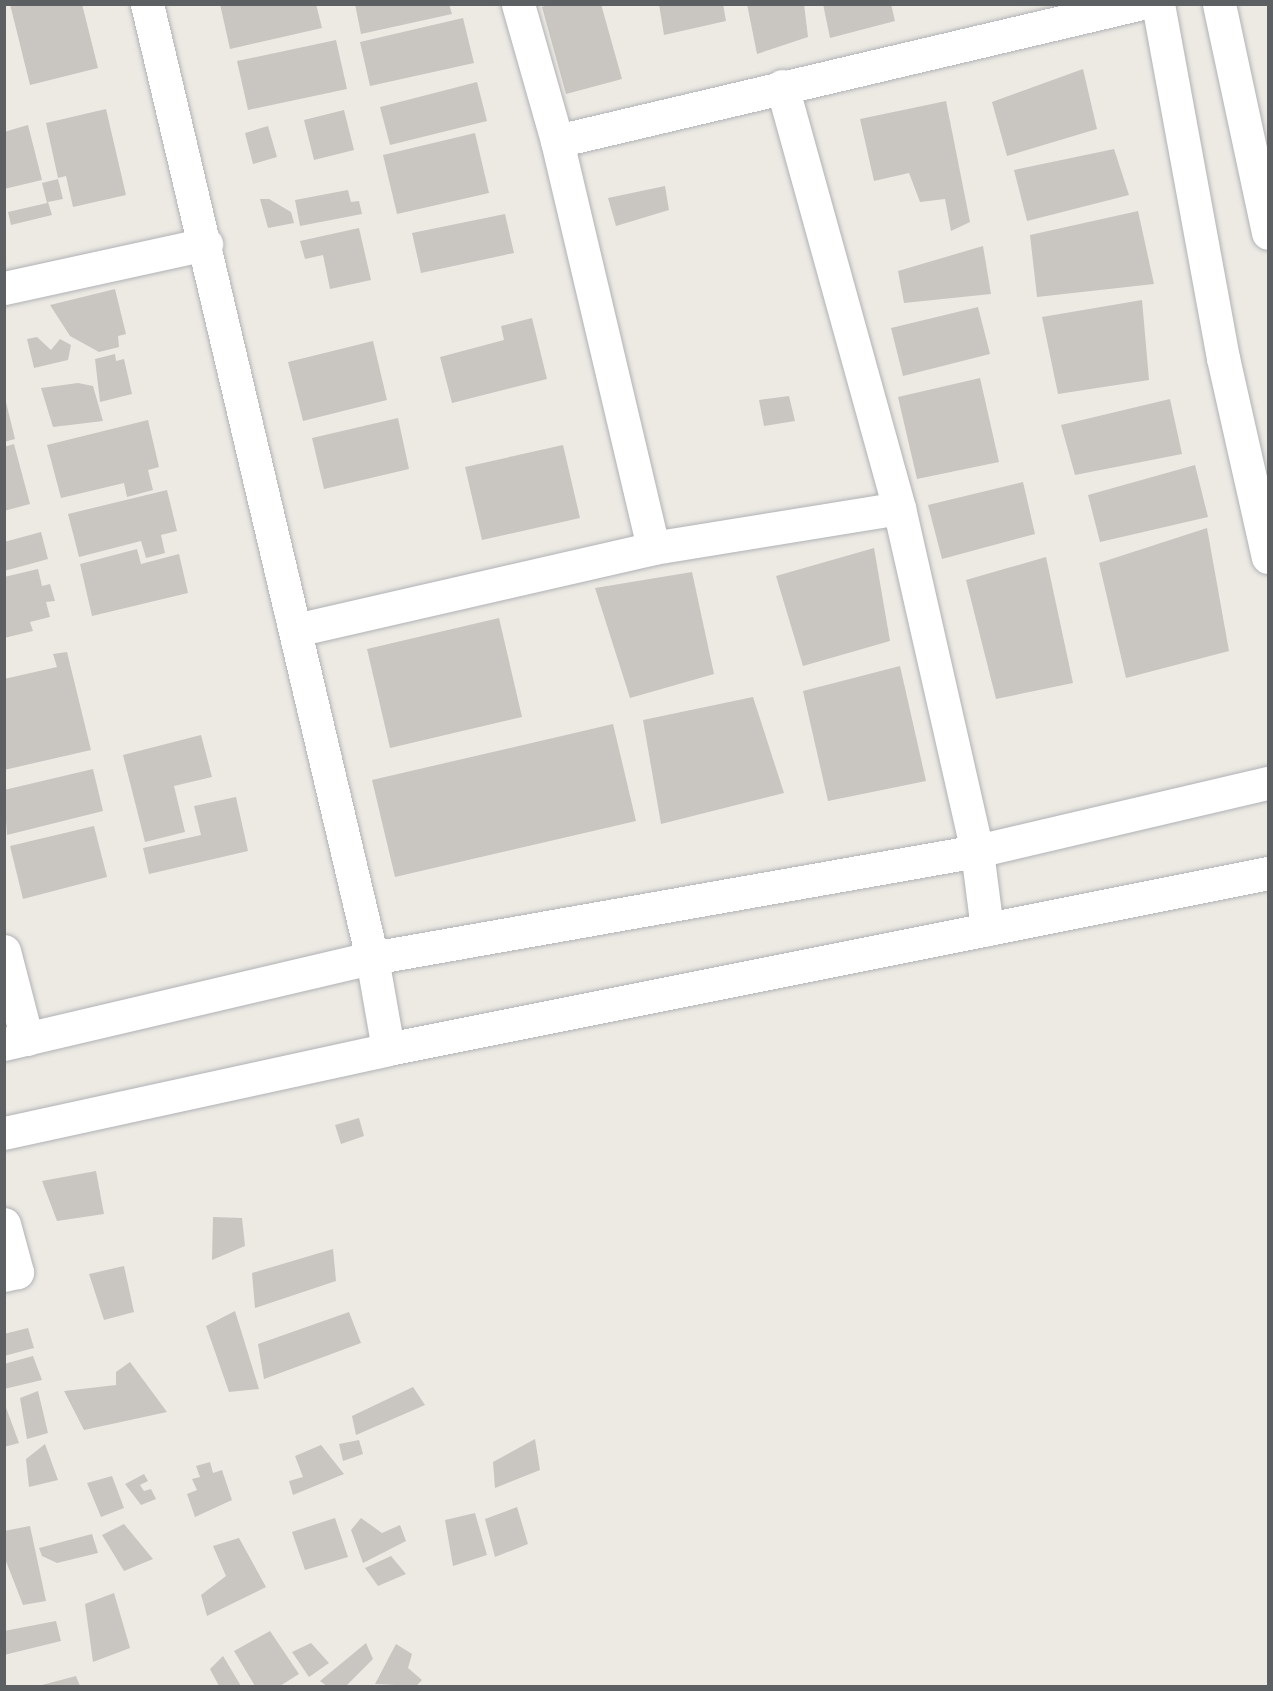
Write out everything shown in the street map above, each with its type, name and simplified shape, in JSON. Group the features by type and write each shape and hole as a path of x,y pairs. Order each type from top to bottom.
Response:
{"street":[{"path":"147,4 206,244 372,958 388,1048"},
{"path":"518,4 557,141 652,548"},
{"path":"557,141 782,86 1138,4"},
{"path":"1158,4 1222,358 1269,557"},
{"path":"1219,4 1269,233"},
{"path":"782,86 900,508 977,851 987,929"},
{"path":"4,288 206,244"},
{"path":"296,630 652,548 900,508"},
{"path":"4,951 16,1042 372,958 977,851 1269,783"},
{"path":"4,1133 388,1048 1269,873"},
{"path":"4,1224 17,1272 4,1275"}],"building":[{"path":"10,4 82,4 98,68 30,85"},
{"path":"220,4 316,4 322,28 230,49"},
{"path":"355,4 449,4 452,14 361,34"},
{"path":"549,4 601,4 622,79 566,94 542,7"},
{"path":"659,4 723,4 726,21 664,35"},
{"path":"747,4 804,4 808,37 757,54"},
{"path":"823,4 891,4 895,21 830,38"},
{"path":"463,18 474,63 370,86 360,42"},
{"path":"336,40 347,89 248,110 237,61"},
{"path":"1083,69 1097,129 1007,156 992,102"},
{"path":"477,82 487,121 390,145 380,107"},
{"path":"946,101 970,222 951,231 945,199 920,202 909,173 874,181 860,119"},
{"path":"106,109 126,195 73,207 66,176 58,178 46,123"},
{"path":"344,110 354,150 314,160 304,120"},
{"path":"28,125 42,180 4,189 4,132"},
{"path":"268,126 277,157 253,164 245,133"},
{"path":"475,133 489,193 397,214 383,155"},
{"path":"1114,149 1129,195 1027,221 1014,170"},
{"path":"58,179 63,199 48,202 52,215 11,225 8,212 47,203 42,183"},
{"path":"665,186 669,210 616,226 608,198"},
{"path":"348,190 351,202 359,201 362,214 300,226 295,200"},
{"path":"260,199 269,199 291,212 294,223 268,228"},
{"path":"1138,211 1154,284 1037,297 1030,235"},
{"path":"505,214 514,253 421,273 412,233"},
{"path":"359,228 371,280 330,289 323,255 305,259 300,241"},
{"path":"983,246 991,294 904,303 898,271"},
{"path":"115,289 126,334 118,336 119,347 99,352 70,336 50,305"},
{"path":"1142,300 1149,380 1058,394 1042,317"},
{"path":"978,307 990,354 903,376 891,328"},
{"path":"532,318 547,379 452,403 440,357 504,340 501,326"},
{"path":"37,337 51,350 60,339 71,345 68,360 34,368 27,339"},
{"path":"373,341 387,400 303,421 288,362"},
{"path":"115,354 116,361 124,359 132,394 100,402 95,359"},
{"path":"980,378 999,462 917,479 898,397"},
{"path":"78,383 93,386 103,421 53,427 41,388"},
{"path":"4,394 15,439 4,442"},
{"path":"789,396 795,421 764,426 759,400"},
{"path":"1170,399 1182,454 1075,475 1061,425"},
{"path":"398,418 409,469 324,489 312,438"},
{"path":"148,420 159,467 148,470 153,490 127,497 124,483 61,498 47,445"},
{"path":"14,444 30,504 4,511 4,447"},
{"path":"563,445 580,518 482,540 465,467"},
{"path":"1195,465 1208,517 1100,542 1088,495"},
{"path":"1023,482 1035,534 942,559 928,505"},
{"path":"167,490 177,531 161,535 165,553 146,558 141,541 79,557 68,514"},
{"path":"1207,528 1229,651 1126,678 1099,563"},
{"path":"41,532 48,559 4,571 4,542"},
{"path":"874,548 890,641 803,666 776,576"},
{"path":"137,549 141,564 179,554 188,593 92,616 80,564"},
{"path":"1046,557 1073,683 996,699 966,580"},
{"path":"38,569 42,586 50,584 55,601 46,602 50,617 30,622 33,631 4,638 4,577"},
{"path":"692,572 714,674 630,698 595,588"},
{"path":"499,618 522,717 390,748 367,649"},
{"path":"67,652 91,750 4,770 4,679 57,667 53,654"},
{"path":"900,666 926,781 828,801 803,691"},
{"path":"753,697 784,793 661,824 643,720"},
{"path":"613,724 636,821 395,877 372,780"},
{"path":"201,735 212,777 174,786 185,832 145,842 123,755"},
{"path":"93,769 103,811 7,835 4,790"},
{"path":"236,797 248,851 149,874 143,848 201,835 194,806"},
{"path":"94,826 107,877 23,899 10,846"},
{"path":"359,1118 364,1136 341,1144 335,1125"},
{"path":"96,1171 104,1214 57,1221 42,1181"},
{"path":"213,1217 242,1218 245,1246 212,1260"},
{"path":"333,1249 336,1281 255,1308 252,1273"},
{"path":"124,1266 134,1312 104,1320 89,1274"},
{"path":"235,1311 259,1389 229,1392 206,1326"},
{"path":"349,1312 361,1343 264,1379 258,1344"},
{"path":"28,1328 34,1348 4,1356 4,1334"},
{"path":"33,1356 42,1380 4,1389 4,1364"},
{"path":"130,1362 167,1412 84,1430 64,1391 116,1385 116,1372"},
{"path":"413,1387 425,1405 356,1435 352,1416"},
{"path":"38,1391 48,1433 27,1439 20,1398"},
{"path":"4,1402 19,1443 4,1447"},
{"path":"535,1439 540,1470 495,1488 493,1462"},
{"path":"359,1440 363,1454 343,1461 339,1444"},
{"path":"45,1444 58,1480 29,1487 26,1459"},
{"path":"321,1445 344,1474 293,1495 289,1481 303,1477 295,1456"},
{"path":"210,1462 213,1473 222,1470 232,1500 195,1517 187,1494 197,1490 192,1479 200,1477 196,1466"},
{"path":"144,1474 148,1481 140,1485 144,1491 151,1489 156,1499 141,1505 125,1484"},
{"path":"112,1476 124,1508 101,1517 87,1483"},
{"path":"517,1507 528,1544 495,1557 485,1519"},
{"path":"475,1513 487,1555 453,1566 445,1520"},
{"path":"335,1518 348,1557 305,1570 292,1532"},
{"path":"361,1518 382,1533 400,1525 406,1541 363,1563 351,1530"},
{"path":"124,1524 153,1559 124,1571 102,1535"},
{"path":"30,1526 46,1601 23,1605 4,1556 4,1531"},
{"path":"92,1534 98,1553 57,1563 42,1556 39,1548"},
{"path":"239,1538 266,1587 207,1616 201,1595 226,1576 213,1546"},
{"path":"391,1556 406,1574 378,1586 365,1568"},
{"path":"114,1593 130,1648 93,1662 85,1604"},
{"path":"56,1621 61,1641 4,1655 4,1631"},
{"path":"270,1631 299,1674 280,1686 255,1686 234,1651"},
{"path":"311,1643 329,1663 309,1677 292,1652"},
{"path":"366,1643 373,1659 346,1686 327,1686 320,1681"},
{"path":"396,1644 412,1654 408,1668 422,1680 416,1686 375,1684"},
{"path":"223,1656 241,1686 219,1686 210,1669"},
{"path":"76,1676 80,1686 38,1686"}]}
